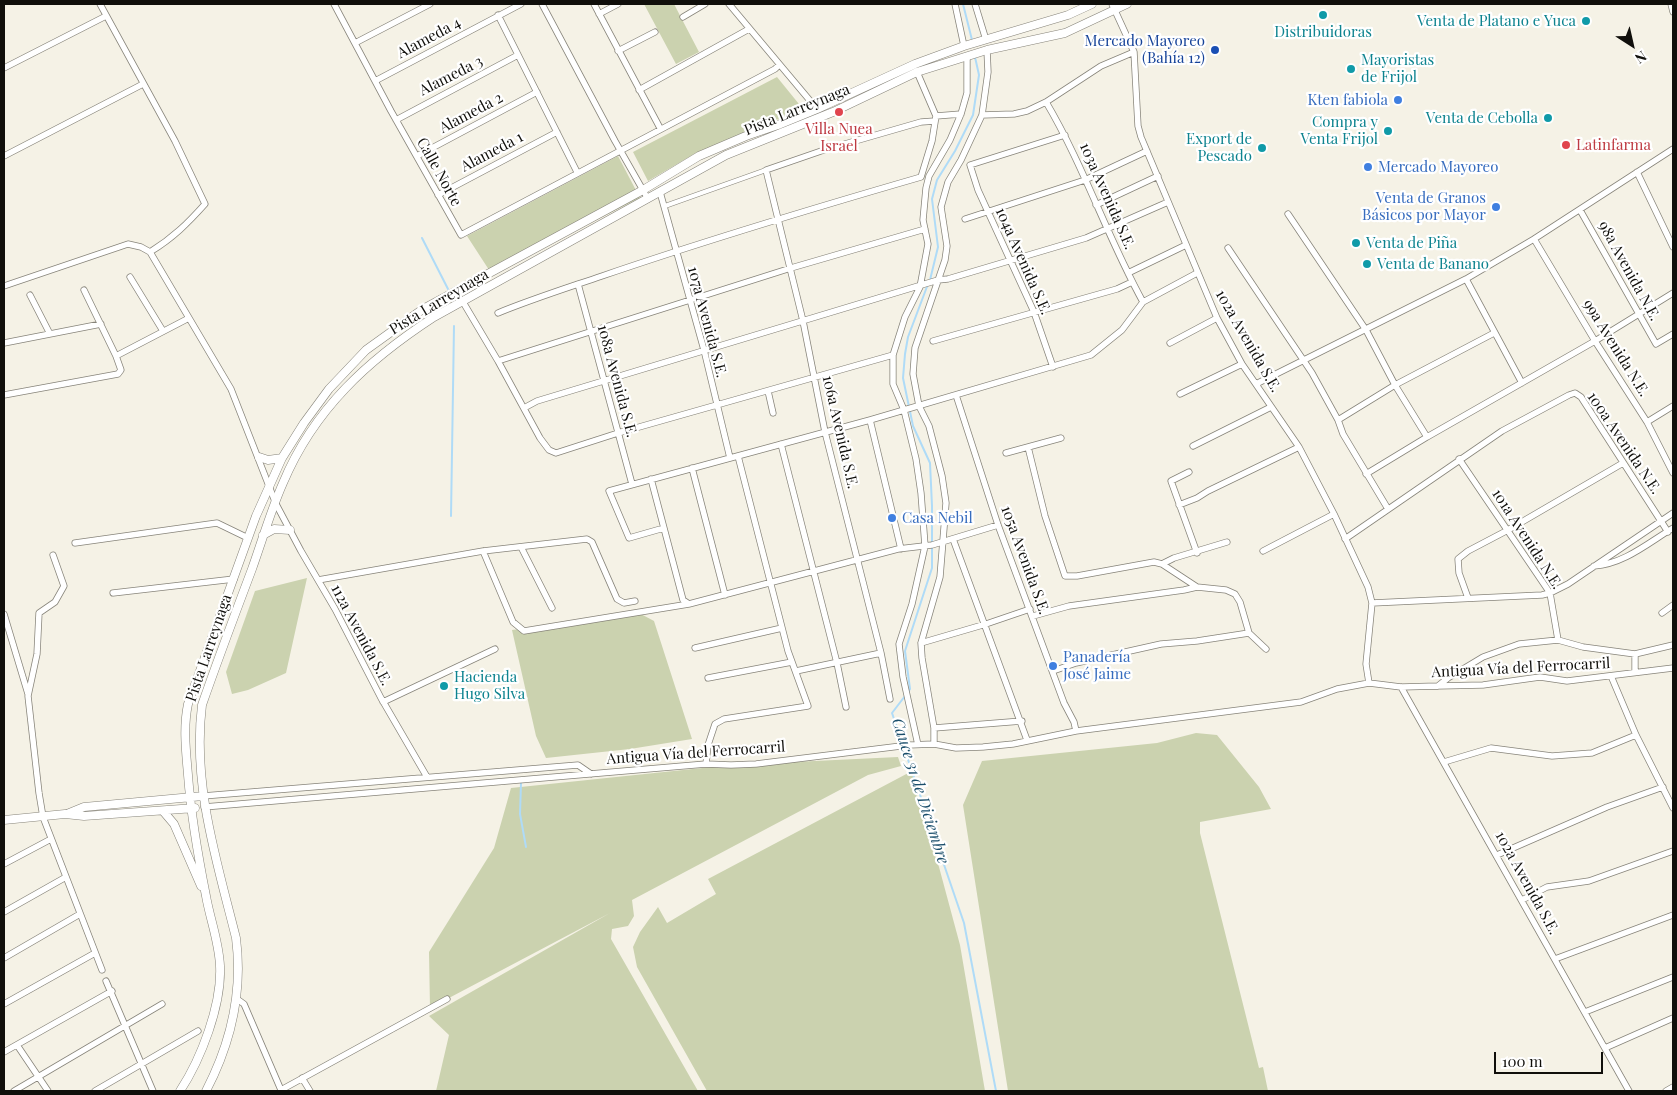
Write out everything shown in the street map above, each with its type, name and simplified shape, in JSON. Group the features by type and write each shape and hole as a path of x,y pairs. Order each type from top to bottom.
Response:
{"main road":[{"name":"Pista Larreynaga","path":"180,1091 196,1064 204,1044 219,981 220,966 217,940 206,897 190,798 184,728 185,716 268,486 282,458 304,423 329,389 366,350 398,326 442,298 643,190 699,156 817,109 915,64 965,46 1068,15 1092,4"},
{"name":"Pista Larreynaga","path":"206,1091 226,1046 233,1021 237,999 239,959 236,938 204,807 199,742 202,705 282,483 301,447 321,416 347,384 376,358 434,317 648,199 718,158 833,112 917,72 986,50 1066,33 1113,7 1127,4"},
{"path":"259,457 268,460 282,458"},
{"path":"263,535 274,529 290,530"},
{"path":"180,799 189,785"},
{"path":"4,820 65,814 84,807 204,796"},
{"path":"65,814 84,816 204,807"},
{"path":"163,811 174,824 206,897"}],"street":[{"path":"4,286 128,244 141,247 150,252 184,227 205,204 175,141 100,4"},
{"name":"Calle Norte","path":"335,4 375,82 461,235 660,128 775,69 779,65"},
{"path":"355,43 430,4"},
{"name":"Alameda 4","path":"375,82 521,4"},
{"path":"542,4 648,199"},
{"path":"594,4 660,128"},
{"path":"599,14 618,4"},
{"path":"683,17 705,4"},
{"path":"729,4 817,109"},
{"path":"955,4 965,46"},
{"path":"975,4 984,40"},
{"path":"1671,4 1673,12"},
{"name":"102a Avenida S.E.","path":"1113,7 1134,52 1138,126 1197,273 1217,318 1242,364 1298,447 1334,514 1368,587 1372,603 1366,664 1369,683"},
{"path":"498,15 577,172"},
{"path":"4,68 106,16"},
{"path":"639,90 749,29"},
{"path":"618,51 654,32"},
{"path":"920,744 907,698 899,644 912,604 925,546 917,467 906,410 893,384 893,354 905,317 945,260 947,246 941,207 948,182 962,160 982,115 988,72 986,50"},
{"path":"982,115 1020,113 1046,102 1100,66 1134,52"},
{"name":"Alameda 3","path":"396,120 518,55"},
{"path":"933,744 934,728 921,643 940,577 946,503 942,476 929,426 917,406 913,374 915,348 929,284 928,244 923,220 926,188 929,176 950,140 961,114 967,93 968,56"},
{"path":"917,72 936,119 921,177 926,188"},
{"path":"4,156 144,84"},
{"name":"Alameda 2","path":"417,156 537,92"},
{"name":"103a Avenida S.E.","path":"1046,102 1065,135 1107,229 1143,302"},
{"path":"664,206 824,150 921,122 961,114"},
{"name":"Alameda 1","path":"438,195 557,132"},
{"name":"104a Avenida S.E.","path":"1053,366 1034,312 978,190 970,165 1065,135"},
{"path":"1256,384 1466,279 1580,210 1673,150"},
{"path":"965,219 1085,180 1147,151"},
{"name":"106a Avenida S.E.","path":"766,170 803,321 826,432 881,653 890,699"},
{"path":"1637,172 1673,247"},
{"path":"1096,205 1158,176"},
{"path":"498,313 534,298 675,251 778,218 921,177"},
{"name":"107a Avenida S.E.","path":"660,192 704,350 730,458"},
{"path":"524,408 537,401 704,350 1086,238 1168,202"},
{"name":"98a Avenida N.E.","path":"1580,210 1656,344 1673,334"},
{"path":"1288,214 1366,330 1395,385 1427,437"},
{"path":"498,361 790,268 925,229"},
{"name":"99a Avenida N.E.","path":"1534,238 1595,341 1647,422 1673,473"},
{"path":"1128,273 1186,245"},
{"path":"1228,248 1312,373 1338,420 1343,434 1388,509"},
{"name":"112a Avenida S.E.","path":"150,252 231,389 276,504 335,609 384,702 427,776"},
{"path":"664,528 629,538 609,490 906,410 1091,355 1122,330 1143,302 1197,273"},
{"path":"130,277 163,331"},
{"path":"1466,279 1522,383"},
{"path":"933,341 1117,289 1132,282"},
{"name":"108a Avenida S.E.","path":"578,284 632,484"},
{"path":"4,396 118,374 121,370 116,356 84,290"},
{"path":"1366,474 1595,341 1673,292"},
{"path":"30,295 50,334"},
{"path":"463,302 549,450 556,453 618,433 893,354"},
{"path":"116,356 189,318"},
{"path":"1170,343 1217,318"},
{"path":"4,343 101,324"},
{"path":"1338,420 1395,385 1494,333"},
{"path":"1180,394 1242,364"},
{"path":"768,391 773,413"},
{"name":"100a Avenida N.E.","path":"1459,459 1502,431 1575,393 1581,397 1660,521 1670,530"},
{"name":"105a Avenida S.E.","path":"956,395 998,525 1076,731"},
{"path":"1193,446 1270,406"},
{"path":"1647,422 1673,406"},
{"path":"870,420 901,549"},
{"path":"1006,453 1061,438"},
{"path":"781,444 837,663 846,707"},
{"path":"1028,447 1045,516 1065,576 1077,576 1154,562 1162,564 1197,587"},
{"path":"1179,505 1197,498 1208,490 1298,447"},
{"path":"706,764 708,745 715,724 724,719 808,706 782,628 738,456"},
{"path":"1345,538 1459,459"},
{"name":"101a Avenida N.E.","path":"1459,459 1550,593 1558,640"},
{"path":"1468,598 1459,573 1458,559 1468,550 1508,530 1623,463"},
{"path":"692,468 725,595"},
{"path":"1190,472 1171,480 1197,552"},
{"path":"651,479 683,600 689,604"},
{"path":"1372,603 1542,595 1550,593 1568,584 1673,513"},
{"path":"1263,551 1334,514"},
{"path":"75,544 217,523 248,538"},
{"path":"483,551 513,622 524,631 689,604 770,584 857,559 944,542 998,525"},
{"path":"1592,566 1614,563 1670,530"},
{"path":"318,580 483,551 587,539 592,542 617,599 624,603 635,601"},
{"path":"953,539 1022,721 1027,740"},
{"path":"1162,564 1174,558 1228,542"},
{"path":"521,547 552,608"},
{"path":"28,696 37,654 39,613 55,602 64,586 53,555"},
{"path":"113,593 234,579"},
{"path":"1033,616 1068,606 1197,587 1226,590 1235,594 1240,602 1249,633 1266,649"},
{"path":"1662,613 1673,605"},
{"path":"921,643 1030,609"},
{"path":"4,614 28,696 38,793 43,817 102,970"},
{"path":"695,648 782,628"},
{"path":"1053,670 1161,644 1249,633"},
{"path":"1438,686 1448,678 1490,654 1520,644 1558,640 1583,647 1635,654 1673,645"},
{"path":"384,702 495,649"},
{"path":"796,671 881,653"},
{"path":"1635,654 1635,672"},
{"path":"708,678 792,662"},
{"name":"Antigua Vía del Ferrocarril","path":"204,807 706,764 756,764 808,756 920,744 956,748 1013,744 1076,731 1301,702 1337,690 1369,683 1401,687 1483,685 1540,677 1567,681 1673,668"},
{"path":"1611,676 1636,735 1673,808"},
{"name":"102a Avenida S.E.","path":"1401,687 1629,1091"},
{"path":"934,728 1022,721"},
{"path":"1444,762 1491,748 1552,756 1592,753 1636,735"},
{"path":"204,796 427,776 578,765 591,774"},
{"path":"1497,855 1598,811 1663,787"},
{"path":"4,864 51,839"},
{"path":"1522,900 1547,887 1589,881 1673,851"},
{"path":"4,912 66,877"},
{"path":"4,958 80,914"},
{"path":"1555,959 1673,915"},
{"path":"4,1004 95,953"},
{"path":"1585,1012 1673,977"},
{"path":"106,981 153,1091"},
{"path":"4,1052 112,992"},
{"path":"237,999 244,1004 281,1090 447,999"},
{"path":"14,1091 162,1004"},
{"path":"1605,1048 1673,1018"},
{"path":"94,1091 198,1031"},
{"path":"17,1045 48,1091"},
{"path":"302,1078 310,1091"},
{"path":"1666,1091 1673,1087"}],"green space":[{"path":"644,4 674,4 699,52 676,64"},
{"path":"777,77 803,109 696,153 648,181 633,152"},
{"path":"618,156 640,198 491,273 467,236"},
{"path":"307,578 286,673 248,690 232,694 226,672 255,591"},
{"path":"639,613 654,621 692,739 630,749 546,758 536,736 512,630"},
{"path":"1196,733 1217,735 1259,787 1271,809 1200,822 1200,833 1259,1068 1263,1067 1268,1091 1008,1091 963,805 982,761 1157,743"},
{"path":"898,757 901,766 868,775 632,900 634,916 628,926 612,929 611,939 698,1091 436,1091 449,1035 429,1016 610,913 430,1008 429,952 494,848 511,788 731,765"},
{"path":"912,771 922,816 939,867 960,945 985,1091 707,1091 637,967 633,947 640,932 658,907 667,923 716,894 708,879"}],"waterway":[{"path":"963,4 972,40"},
{"path":"930,280 938,247 932,199 937,180 955,151 973,115 979,75 975,57"},
{"path":"422,238 448,289"},
{"name":"Cauce 31 de Diciembre","path":"908,692 910,689 905,651 932,568 932,506 930,463 913,426 903,378 908,337 928,284"},
{"path":"451,516 454,326"},
{"name":"Cauce 31 de Diciembre","path":"905,696 892,713 964,923 996,1091"},
{"path":"521,783 520,814 526,847"}],"place":[{"name":"Distribuidoras","path":"1323,15"},
{"name":"Venta de Platano e Yuca","path":"1586,21"},
{"name":"Mercado Mayoreo (Bahía 12)","path":"1215,50"},
{"name":"Mayoristas de Frijol","path":"1351,69"},
{"name":"Kten fabiola","path":"1398,100"},
{"name":"Villa Nuea Israel","path":"839,112"},
{"name":"Venta de Cebolla","path":"1548,118"},
{"name":"Compra y Venta Frijol","path":"1388,131"},
{"name":"Latinfarma","path":"1566,145"},
{"name":"Export de Pescado","path":"1262,148"},
{"name":"Mercado Mayoreo","path":"1368,167"},
{"name":"Venta de Granos Básicos por Mayor","path":"1496,207"},
{"name":"Venta de Piña","path":"1356,243"},
{"name":"Venta de Banano","path":"1367,264"},
{"name":"Casa Nebil","path":"892,518"},
{"name":"Panadería José Jaime","path":"1053,666"},
{"name":"Hacienda Hugo Silva","path":"444,686"}]}
